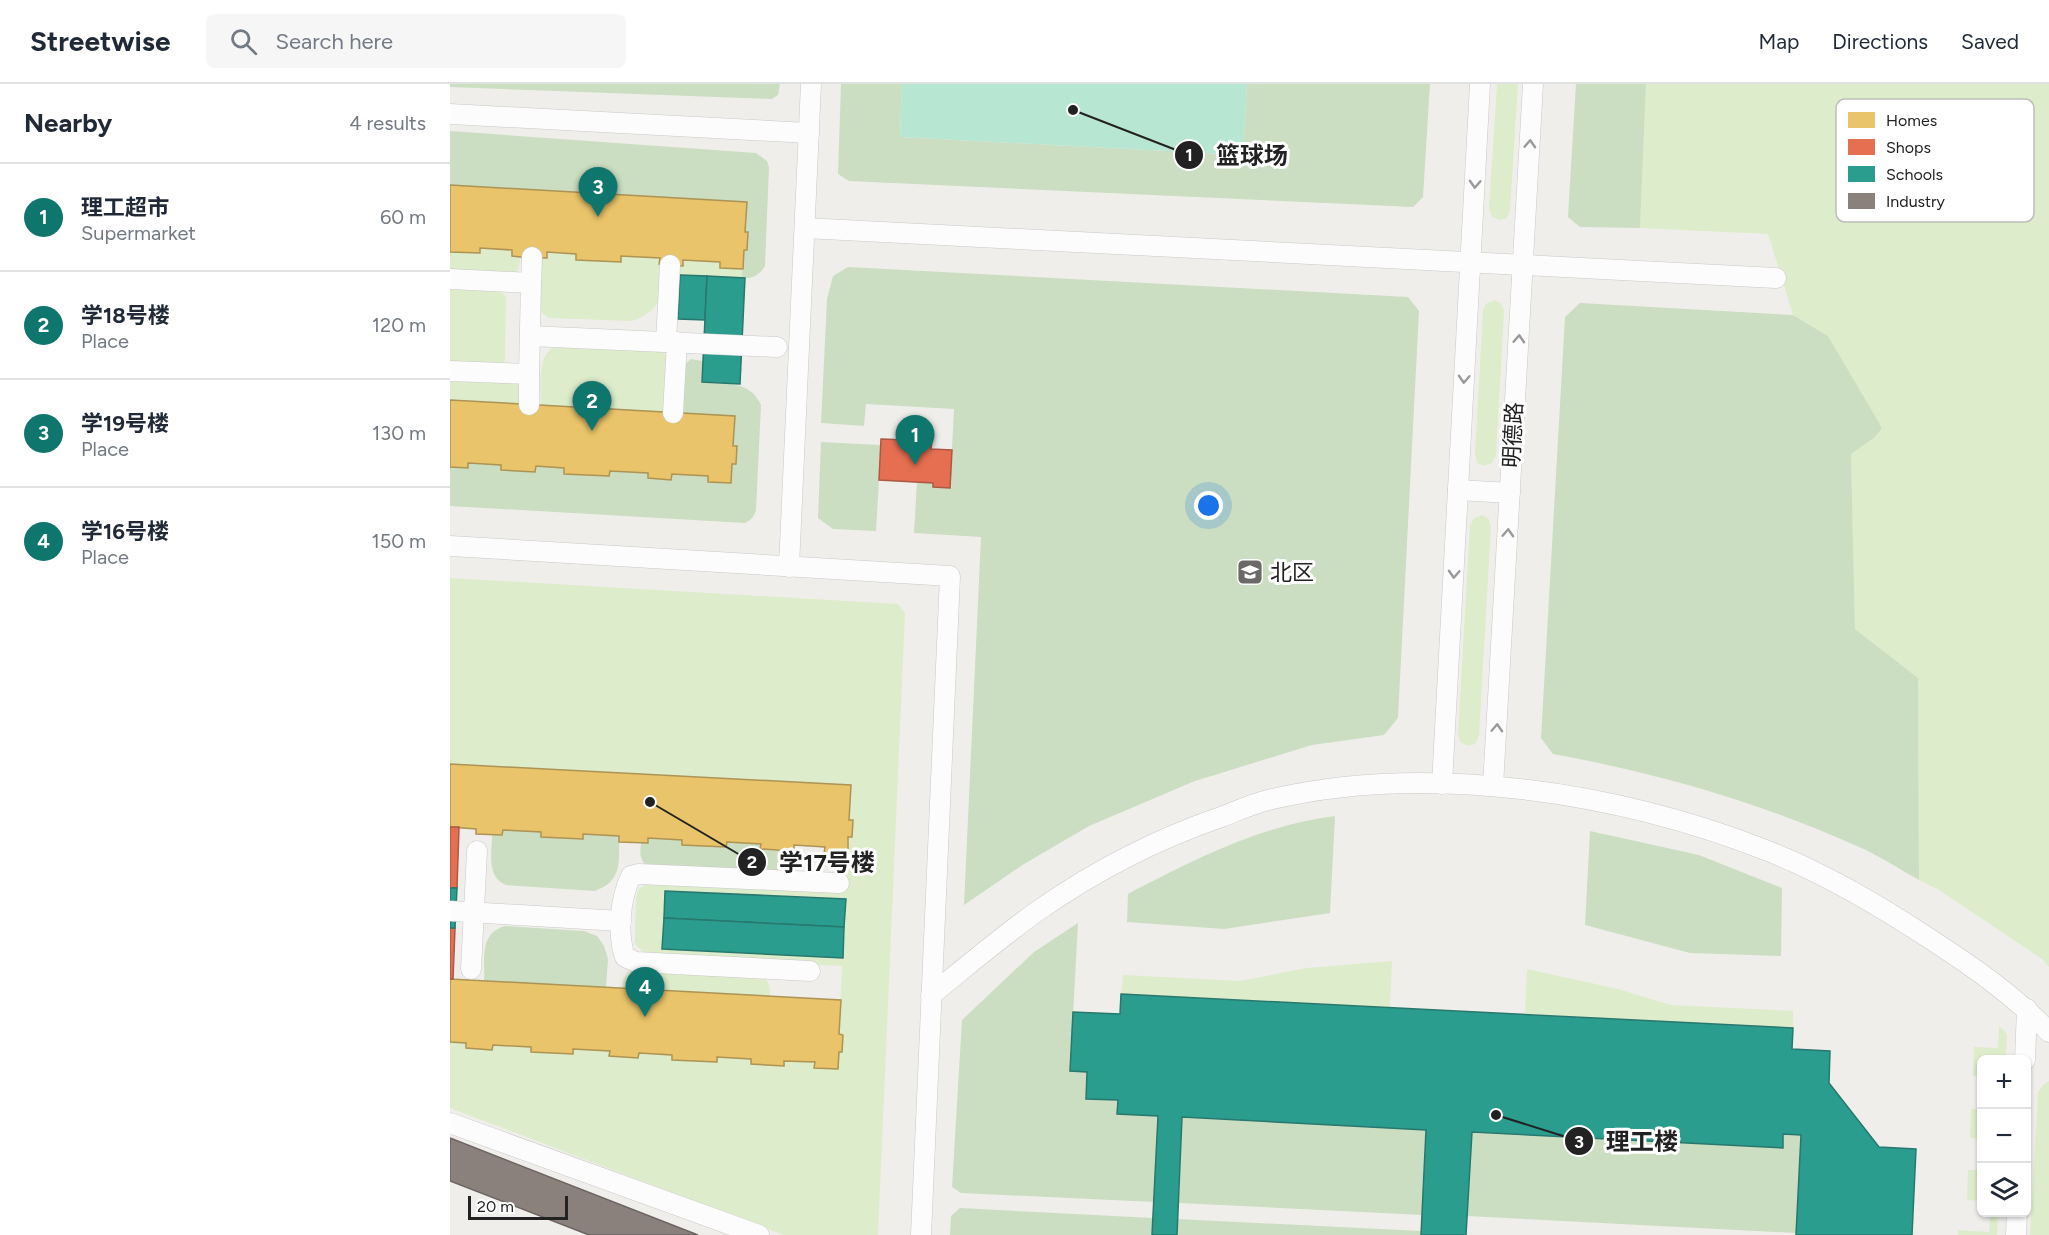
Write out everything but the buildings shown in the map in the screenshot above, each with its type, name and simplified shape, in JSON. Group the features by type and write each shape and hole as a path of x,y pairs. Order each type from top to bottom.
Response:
{"lane":[{"path":"789,567 811,84"},
{"path":"1442,784 1480,84"},
{"name":"明德路","path":"1493,786 1533,84"},
{"path":"450,114 809,133"},
{"path":"805,228 1776,278"},
{"path":"529,405 532,257"},
{"path":"670,265 674,413"},
{"path":"450,279 531,283"},
{"path":"530,336 777,347"},
{"path":"450,371 529,374"},
{"path":"1458,490 1510,494"},
{"path":"450,546 950,576 921,1235"},
{"path":"931,994 1014,929 1082,883 1139,850 1201,824 1266,801 1331,788 1386,784 1442,784 1493,786 1620,807 1695,825 1771,852 1842,885 1911,926 1970,965 2027,1010 2049,1032"},
{"path":"471,969 477,851"},
{"path":"810,971 636,962 625,957 621,946 621,921 627,884 631,876 639,874 839,884"},
{"path":"450,911 621,921"},
{"path":"2025,1055 2027,1010"},
{"path":"450,1123 759,1235"},
{"path":"2016,1235 2017,1217"}],"green space":[{"path":"450,84 780,84 778,95 772,99 450,87"},
{"path":"841,84 902,84 900,137 1243,155 1247,84 1430,84 1423,197 1413,207 849,181 838,174"},
{"path":"902,84 1247,84 1243,155 900,137"},
{"path":"1497,84 1518,84 1510,210 1507,218 1500,220 1492,217 1489,208"},
{"path":"1576,84 1646,84 1640,228 1580,227 1568,217"},
{"path":"1646,84 2049,84 2049,967 2042,959 1939,890 1919,880 1918,678 1855,629 1851,454 1874,438 1881,428 1828,336 1793,315 1768,234 1640,228"},
{"path":"450,131 756,153 767,161 769,167 765,266 755,276 742,278 744,250 747,250 745,232 450,185"},
{"path":"480,248 512,250 521,257 518,270 513,275 450,272 450,252 480,253"},
{"path":"547,252 576,254 576,260 621,262 621,256 660,258 661,285 658,300 650,311 632,321 549,318 538,306 540,258 547,258"},
{"path":"683,260 720,262 720,268 743,269 742,278 680,275 678,319 675,317 674,265"},
{"path":"848,267 1408,297 1419,311 1398,718 1384,735 1312,745 1195,781 1089,826 1024,864 964,905 981,537 914,533 917,482 950,487 954,409 866,404 864,426 821,423 827,299 833,276"},
{"path":"450,285 498,288 506,297 505,360 502,364 450,365"},
{"path":"1495,300 1501,304 1504,311 1496,456 1492,463 1484,466 1477,463 1475,454 1483,310 1487,303"},
{"path":"1580,303 1793,315 1828,336 1882,428 1874,438 1851,454 1855,629 1918,678 1919,880 1882,858 1785,817 1670,780 1553,754 1541,738 1565,317"},
{"path":"555,347 662,352 667,356 665,412 541,405 542,364 549,351"},
{"path":"691,359 703,361 702,382 744,387 756,397 761,405 756,510 747,522 450,506 450,467 468,468 468,463 501,465 501,470 535,472 536,466 564,468 565,474 609,476 610,471 648,473 648,478 670,480 672,474 708,476 708,482 731,483 732,464 736,464 733,446 735,416 681,413 683,366"},
{"path":"450,379 517,382 521,384 521,404 450,400"},
{"path":"821,442 881,445 876,531 833,529 818,518"},
{"path":"1482,515 1489,519 1491,527 1479,735 1475,744 1468,746 1460,742 1458,734 1470,525 1474,518"},
{"path":"450,578 898,604 905,613 878,1235 784,1235 450,1108 450,1042 466,1043 466,1048 492,1050 493,1045 531,1047 573,1054 573,1049 610,1051 610,1056 638,1058 639,1053 672,1055 672,1060 716,1062 717,1057 751,1059 751,1064 783,1066 784,1061 815,1062 814,1067 839,1052 843,1035 839,1034 842,966 648,956 635,944 636,898 638,890 650,880 846,891 848,837 852,837 853,820 450,764"},
{"path":"1335,816 1330,913 1224,929 1127,922 1128,894 1159,878 1207,854 1257,835 1308,820"},
{"path":"503,830 541,832 541,837 582,839 583,834 619,836 618,869 611,882 595,891 506,885 495,876 491,857 492,835 502,835"},
{"path":"1590,831 1699,855 1782,888 1781,956 1690,953 1585,925"},
{"path":"648,838 682,840 683,845 726,847 727,842 761,844 761,849 784,850 781,865 776,872 647,866 641,858 640,850 641,843 648,843"},
{"path":"1078,923 1070,1071 1087,1072 1086,1099 1118,1100 1117,1114 1158,1116 1154,1202 961,1193 952,1187 962,1020 1034,952"},
{"path":"505,926 584,931 597,936 604,946 608,959 606,988 484,982 484,956 487,941 497,929"},
{"path":"1392,961 1390,1007 1121,994 1123,975 1240,981 1306,968"},
{"path":"633,969 760,974 768,984 770,996 622,989 624,978"},
{"path":"1527,969 1618,989 1671,1005 1793,1011 1793,1028 1525,1014"},
{"path":"1999,1026 2007,1034 2006,1055 1977,1055 1977,1076 1973,1076 1974,1047 1998,1048"},
{"path":"2049,1081 2049,1235 2030,1235 2038,1092"},
{"path":"1971,1109 1977,1109 1977,1139 1970,1138"},
{"path":"1182,1117 1426,1130 1422,1215 1179,1203"},
{"path":"1472,1132 1782,1148 1783,1134 1801,1135 1796,1233 1467,1216"},
{"path":"1968,1170 1977,1170 1977,1201 1967,1200"},
{"path":"960,1208 1153,1218 1152,1235 950,1235 951,1216"},
{"path":"1990,1217 1998,1217 1997,1235 1958,1235 1958,1230 1989,1232"},
{"path":"1178,1219 1421,1231 1421,1235 1177,1235"}],"place":[{"name":"篮球场","path":"1073,110"},
{"name":"学19号楼","path":"598,217"},
{"name":"学18号楼","path":"592,431"},
{"name":"理工超市","path":"915,465"},
{"name":"北区","path":"1250,572"},
{"name":"学17号楼","path":"650,802"},
{"name":"学16号楼","path":"645,1017"},
{"name":"理工楼","path":"1496,1115"}]}
